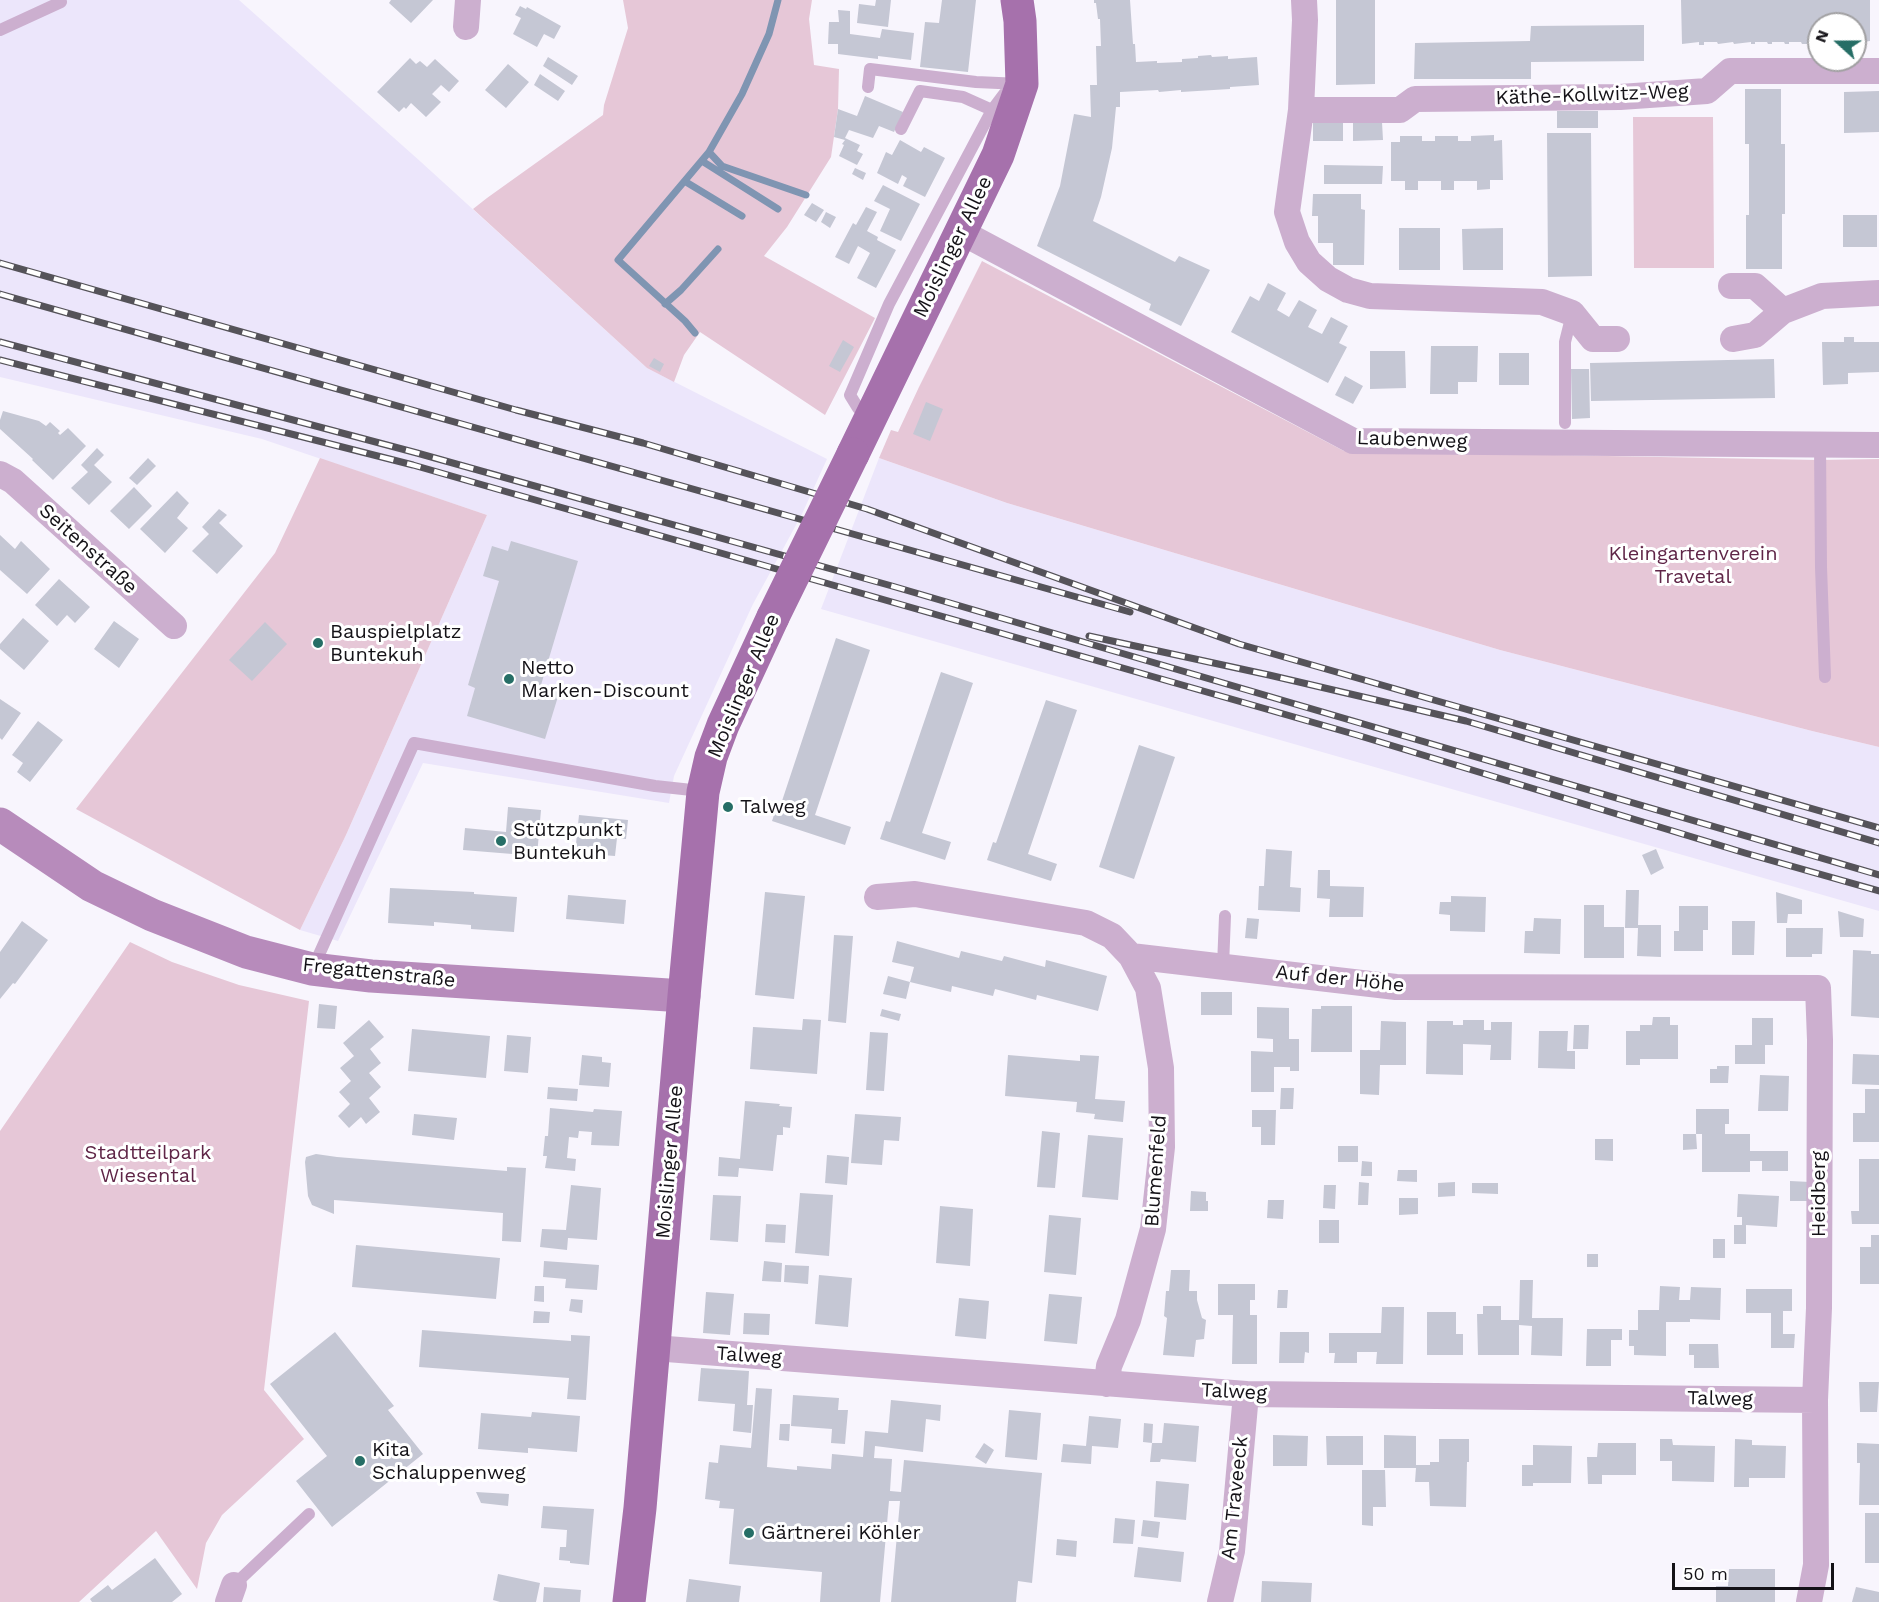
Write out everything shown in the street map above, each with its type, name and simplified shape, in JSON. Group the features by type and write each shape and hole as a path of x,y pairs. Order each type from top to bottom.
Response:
{"main road":[{"name":"Moislinger Allee","path":"629,1602 640,1508 703,792 711,757 723,725 773,617 998,155 1022,84 1017,0"}],"street":[{"path":"466,27 468,0"},
{"path":"1304,0 1301,110 1287,212 1297,242 1309,262 1328,279 1347,290 1370,296 1542,302 1572,313 1593,339 1617,339"},
{"name":"Käthe-Kollwitz-Weg","path":"1301,110 1400,110 1415,99 1620,97 1707,91 1730,71 1879,71"},
{"name":"Laubenweg","path":"961,232 1353,441 1879,445"},
{"path":"1731,286 1755,286 1783,311"},
{"path":"1733,339 1755,335 1783,311 1822,296 1879,293"},
{"name":"Seitenstraße","path":"0,474 13,481 174,626"},
{"name":"Fregattenstraße","path":"0,824 92,886 152,915 246,952 312,969 371,976 684,996"},
{"path":"877,897 915,894 1086,923 1112,936 1131,956"},
{"name":"Auf der Höhe","path":"1131,956 1396,987 1818,988"},
{"name":"Blumenfeld","path":"1107,1384 1109,1366 1128,1320 1153,1229 1162,1147 1161,1068 1155,1028 1148,988 1131,956"},
{"name":"Heidberg","path":"1815,1400 1819,1308 1820,1040 1818,988"},
{"name":"Talweg","path":"654,1348 1246,1394 1815,1400"},
{"name":"Am Traveeck","path":"1220,1602 1232,1551 1246,1394"},
{"path":"1809,1602 1816,1565 1815,1400"}],"lane":[{"path":"0,30 61,2"},
{"path":"868,87 870,69 976,82 1022,84"},
{"path":"871,416 858,408 850,395 889,304 992,110 1005,94 1022,84"},
{"path":"901,129 920,91 963,97 992,110"},
{"path":"1565,423 1565,342 1572,313"},
{"path":"1820,445 1825,676"},
{"path":"312,969 414,743 655,786 703,792"},
{"path":"1223,966 1225,916"},
{"path":"231,1594 309,1514"}],"shaded area":[{"path":"0,0 239,0 647,368 827,459 802,514 753,604 674,776 669,803 423,763 338,941 300,930 346,835 487,515 262,439 0,377"},
{"path":"879,458 1007,503 1500,650 1879,747 1879,911 821,609"}],"green space":[{"path":"623,0 812,0 809,19 814,65 839,69 838,109 831,157 787,227 764,256 875,318 825,415 700,332 684,355 674,382 647,368 473,209 603,115 604,105 628,28"},
{"path":"1633,117 1713,117 1714,268 1634,268"},
{"name":"Kleingartenverein Travetal","path":"982,261 1344,451 1818,460 1879,459 1879,747 1500,650 1007,503 879,458 891,430 898,432"},
{"name":"Bauspielplatz Buntekuh","path":"320,458 487,515 346,835 300,930 76,809 275,553"},
{"name":"Stadtteilpark Wiesental","path":"130,942 172,962 239,985 309,1001 264,1390 304,1439 222,1515 206,1543 197,1589 156,1531 79,1602 0,1602 0,1131"}],"building":[{"path":"391,0 433,0 411,23 389,3"},
{"path":"876,0 891,0 888,27 857,23 859,4 875,6"},
{"path":"942,0 976,0 968,72 920,67 925,22 939,23"},
{"path":"1094,0 1130,0 1136,62 1182,62 1182,59 1211,55 1212,57 1228,56 1228,59 1257,57 1259,85 1181,92 1181,90 1159,92 1158,90 1120,92 1120,107 1116,107 1112,148 1093,221 1175,262 1179,256 1210,270 1181,326 1149,310 1151,304 1037,246 1060,186 1074,114 1091,117 1090,85 1097,85 1096,46 1101,46 1100,19 1098,19"},
{"path":"1336,0 1375,0 1375,84 1336,85"},
{"path":"1681,0 1870,0 1870,41 1867,41 1867,12 1807,12 1807,44 1801,42 1718,44 1717,42 1704,42 1704,45 1699,45 1699,42 1682,44"},
{"path":"520,6 526,9 527,7 561,26 554,39 544,34 537,47 513,34 521,18 515,15"},
{"path":"838,10 850,11 850,34 880,38 882,29 914,33 911,60 838,54 838,44 828,44 829,22 839,22"},
{"path":"1644,25 1644,61 1531,62 1531,79 1414,79 1415,43 1530,41 1531,26"},
{"path":"548,57 578,76 572,85 543,66"},
{"path":"410,58 416,64 420,61 427,67 435,59 459,81 449,92 441,85 432,94 441,102 426,117 411,103 399,112 377,92"},
{"path":"508,64 529,82 506,108 485,90"},
{"path":"540,74 565,91 558,101 534,85"},
{"path":"1745,89 1781,89 1781,144 1785,144 1782,269 1746,269 1749,144 1745,144"},
{"path":"1879,91 1879,132 1844,133 1844,92"},
{"path":"865,96 903,112 894,132 879,126 873,138 849,130 845,138 860,145 857,151 863,154 857,165 839,156 845,140 834,137 838,109 857,116"},
{"path":"1557,111 1598,111 1598,128 1557,128"},
{"path":"1382,122 1383,140 1353,141 1353,123"},
{"path":"1313,123 1343,123 1343,141 1313,141"},
{"path":"1547,133 1591,133 1592,276 1548,277"},
{"path":"1494,135 1494,141 1502,140 1503,180 1490,180 1490,189 1477,190 1477,181 1454,181 1454,190 1441,190 1441,181 1418,181 1418,190 1405,190 1405,181 1391,181 1391,142 1400,142 1400,136 1422,136 1422,141 1435,141 1435,136 1458,136 1458,141 1471,141 1471,136"},
{"path":"900,140 921,152 924,147 945,158 925,197 903,186 907,178 902,175 898,184 877,173 886,152 892,155"},
{"path":"1324,165 1383,166 1382,184 1324,184"},
{"path":"855,168 866,173 863,180 852,174"},
{"path":"883,185 920,204 901,241 880,231 890,209 874,201"},
{"path":"1313,194 1361,194 1361,209 1365,210 1364,265 1333,265 1333,243 1318,243 1318,216 1312,216"},
{"path":"812,203 824,210 816,222 804,215"},
{"path":"866,207 877,212 867,231 878,237 877,240 896,250 876,288 857,278 870,253 858,246 849,264 835,257 853,223 856,225"},
{"path":"826,212 836,217 830,228 821,222"},
{"path":"1843,215 1877,215 1877,247 1843,247"},
{"path":"1399,228 1440,228 1440,270 1399,270"},
{"path":"1503,228 1503,270 1463,270 1462,229"},
{"path":"1268,283 1286,293 1277,310 1289,317 1299,300 1317,310 1308,327 1322,334 1331,317 1348,326 1339,343 1347,347 1328,383 1231,332 1250,296 1259,301"},
{"path":"1844,337 1854,337 1854,342 1879,342 1879,372 1848,373 1848,384 1823,385 1822,342 1844,342"},
{"path":"843,340 854,347 840,372 829,366"},
{"path":"1431,346 1478,346 1477,382 1458,382 1458,394 1430,394"},
{"path":"1370,351 1405,351 1406,388 1370,389"},
{"path":"1499,353 1529,353 1529,385 1499,385"},
{"path":"654,358 664,364 660,372 649,366"},
{"path":"1774,359 1775,398 1591,401 1590,363"},
{"path":"1571,369 1589,369 1590,418 1572,419"},
{"path":"1345,376 1363,386 1353,404 1335,395"},
{"path":"926,402 943,409 930,441 913,434"},
{"path":"3,411 39,421 46,426 50,422 60,431 58,433 60,435 68,428 86,446 53,480 0,429"},
{"path":"97,448 104,455 94,465 112,482 89,505 71,488 88,472 81,465"},
{"path":"148,458 156,466 137,485 129,478"},
{"path":"134,487 152,506 129,529 110,511"},
{"path":"177,491 189,503 177,518 188,528 165,553 140,529"},
{"path":"219,509 227,515 219,523 243,546 217,574 192,551 209,534 202,527"},
{"path":"0,535 15,549 21,541 50,569 27,594 0,570"},
{"path":"511,541 578,561 541,685 560,690 545,739 467,716 475,688 468,685 499,581 483,576 492,546 508,551"},
{"path":"59,579 90,607 75,623 67,615 57,626 35,605"},
{"path":"23,618 49,641 24,670 0,649 0,644"},
{"path":"114,621 139,639 119,668 94,649"},
{"path":"265,622 287,644 252,681 229,660"},
{"path":"836,638 870,650 815,815 851,827 845,845 772,821 778,803 781,804"},
{"path":"941,672 973,683 922,833 951,842 945,860 880,839 886,821 890,822"},
{"path":"0,699 21,713 2,740 0,738"},
{"path":"1046,700 1077,710 1028,854 1057,864 1051,881 987,860 993,842 996,843"},
{"path":"38,721 63,740 30,782 17,772 23,763 12,755"},
{"path":"1139,745 1175,757 1134,879 1099,867"},
{"name":"Stützpunkt Buntekuh","path":"508,807 541,810 537,856 463,850 465,828 506,832"},
{"path":"579,815 628,820 626,839 617,838 615,856 575,853"},
{"path":"1266,849 1292,851 1290,887 1301,888 1300,912 1258,910 1259,886 1264,886"},
{"path":"1656,849 1664,868 1651,875 1642,855"},
{"path":"1318,870 1330,870 1330,886 1364,887 1363,917 1329,917 1330,899 1317,898"},
{"path":"390,888 474,892 474,894 517,897 514,932 471,929 471,925 434,922 434,926 388,923"},
{"path":"1626,890 1639,890 1638,925 1661,925 1661,957 1637,956 1638,928 1625,928"},
{"path":"765,892 805,896 794,999 755,995"},
{"path":"1776,892 1802,900 1802,914 1788,914 1787,923 1777,923"},
{"path":"568,895 626,900 624,924 566,919"},
{"path":"1451,896 1486,897 1485,932 1450,931 1450,915 1439,914 1440,902 1451,902"},
{"path":"1584,905 1604,905 1604,927 1624,927 1624,958 1584,958"},
{"path":"1679,906 1708,906 1708,930 1703,930 1703,951 1674,951 1674,931 1679,931"},
{"path":"1838,911 1864,919 1863,937 1840,937"},
{"path":"1247,918 1259,919 1257,939 1245,938"},
{"path":"1534,918 1561,919 1560,954 1524,953 1525,931 1533,931"},
{"path":"22,921 48,940 15,984 13,983 0,999 0,952"},
{"path":"1732,921 1755,921 1754,955 1732,955"},
{"path":"1786,928 1823,928 1822,954 1812,954 1812,957 1786,957"},
{"path":"834,935 853,936 846,1023 828,1021"},
{"path":"897,941 959,958 961,951 1002,961 1004,956 1045,967 1046,960 1107,976 1098,1011 1037,995 1036,1000 995,989 993,996 952,986 951,992 910,982 914,967 892,962"},
{"path":"1853,950 1879,954 1879,1018 1851,1016"},
{"path":"888,976 910,982 906,999 883,994"},
{"path":"1201,992 1232,992 1232,1015 1201,1015"},
{"path":"319,1004 337,1006 335,1029 317,1028"},
{"path":"1321,1006 1352,1006 1352,1052 1311,1052 1312,1009 1321,1009"},
{"path":"1257,1007 1289,1008 1289,1039 1299,1039 1299,1071 1290,1071 1290,1067 1274,1067 1274,1092 1251,1092 1251,1051 1273,1052 1273,1039 1257,1038"},
{"path":"882,1009 901,1014 899,1021 880,1016"},
{"path":"1653,1017 1670,1017 1670,1025 1678,1025 1678,1059 1640,1059 1640,1065 1626,1065 1626,1031 1640,1031 1640,1025 1652,1025"},
{"path":"1752,1018 1773,1018 1773,1045 1765,1045 1765,1064 1735,1064 1735,1045 1752,1045"},
{"path":"803,1019 821,1020 817,1074 750,1069 753,1027 802,1030"},
{"path":"369,1020 384,1037 370,1049 381,1063 369,1073 381,1087 369,1098 380,1112 366,1124 361,1117 349,1128 338,1116 350,1104 339,1092 351,1081 340,1068 354,1056 343,1043"},
{"path":"1463,1020 1484,1020 1484,1030 1491,1030 1491,1022 1512,1022 1511,1060 1490,1060 1491,1045 1463,1044 1463,1075 1426,1074 1427,1021 1453,1021 1453,1025 1463,1025"},
{"path":"1381,1021 1406,1022 1406,1065 1380,1065 1379,1095 1360,1094 1360,1050 1380,1050"},
{"path":"1574,1025 1589,1025 1588,1049 1573,1049"},
{"path":"412,1029 490,1036 486,1078 408,1071"},
{"path":"1539,1031 1568,1031 1567,1051 1575,1051 1575,1069 1538,1068"},
{"path":"870,1032 888,1033 884,1091 866,1090"},
{"path":"507,1035 531,1037 528,1073 504,1071"},
{"path":"1853,1054 1879,1055 1879,1085 1852,1084"},
{"path":"582,1055 602,1057 602,1062 611,1063 609,1087 579,1085"},
{"path":"1008,1055 1080,1061 1080,1055 1099,1056 1095,1099 1125,1101 1123,1122 1094,1119 1095,1114 1076,1112 1077,1102 1005,1096"},
{"path":"1717,1066 1729,1066 1728,1083 1710,1083 1710,1069 1717,1069"},
{"path":"1760,1075 1789,1076 1788,1111 1758,1111"},
{"path":"548,1087 578,1089 577,1101 547,1099"},
{"path":"1281,1088 1294,1088 1293,1109 1280,1109"},
{"path":"1865,1089 1879,1089 1879,1142 1853,1142 1853,1113 1865,1113"},
{"path":"745,1101 792,1107 790,1128 783,1127 783,1135 777,1135 773,1171 739,1168 738,1177 718,1176 719,1157 740,1159"},
{"path":"550,1108 593,1112 594,1109 622,1111 619,1146 591,1145 592,1132 579,1131 578,1138 569,1137 567,1158 576,1159 575,1171 545,1168 547,1156 543,1156 545,1136 548,1136"},
{"path":"1696,1109 1729,1109 1729,1124 1725,1124 1725,1134 1750,1134 1750,1151 1788,1151 1788,1171 1762,1171 1762,1161 1750,1161 1750,1172 1702,1172 1702,1134 1696,1134"},
{"path":"1252,1110 1276,1110 1275,1145 1261,1145 1261,1127 1252,1127"},
{"path":"414,1114 457,1118 454,1140 412,1135"},
{"path":"855,1114 901,1117 899,1141 884,1140 882,1165 851,1163"},
{"path":"1042,1131 1060,1133 1055,1188 1037,1187"},
{"path":"1683,1134 1696,1134 1697,1149 1683,1150"},
{"path":"1088,1135 1123,1138 1118,1200 1082,1197"},
{"path":"1595,1139 1613,1139 1613,1161 1595,1160"},
{"path":"1338,1146 1358,1146 1358,1162 1338,1162"},
{"path":"316,1154 507,1171 507,1167 526,1168 521,1242 502,1241 503,1213 334,1200 334,1214 312,1205 308,1196 305,1162 306,1157"},
{"path":"827,1155 849,1157 847,1185 825,1183"},
{"path":"1859,1159 1879,1159 1879,1224 1852,1224 1851,1211 1859,1211"},
{"path":"1362,1161 1372,1162 1372,1176 1361,1176"},
{"path":"1398,1170 1417,1170 1417,1182 1397,1181"},
{"path":"1790,1181 1810,1182 1809,1201 1790,1201"},
{"path":"1359,1182 1369,1183 1368,1205 1358,1205"},
{"path":"1455,1182 1455,1196 1438,1197 1438,1183"},
{"path":"1472,1183 1498,1183 1498,1194 1472,1193"},
{"path":"571,1185 601,1188 597,1240 568,1238 567,1250 540,1247 542,1229 566,1230"},
{"path":"1324,1185 1336,1185 1335,1209 1323,1208"},
{"path":"1191,1191 1206,1192 1208,1211 1190,1211"},
{"path":"800,1193 833,1195 829,1256 795,1253"},
{"path":"1738,1194 1779,1196 1777,1227 1746,1225 1746,1244 1734,1244 1734,1225 1742,1225 1742,1217 1737,1217"},
{"path":"713,1195 741,1196 738,1242 710,1240"},
{"path":"1399,1198 1418,1198 1418,1214 1399,1215"},
{"path":"1268,1200 1284,1200 1283,1219 1267,1218"},
{"path":"940,1206 973,1209 970,1266 936,1263"},
{"path":"1049,1215 1081,1218 1076,1275 1044,1272"},
{"path":"1319,1220 1339,1220 1339,1243 1319,1243"},
{"path":"766,1224 786,1225 785,1243 765,1242"},
{"path":"1871,1235 1879,1235 1879,1284 1860,1284 1860,1247 1871,1247"},
{"path":"1713,1239 1725,1239 1725,1258 1713,1258"},
{"path":"356,1245 500,1258 496,1299 352,1287"},
{"path":"1587,1254 1598,1254 1598,1267 1587,1267"},
{"path":"544,1261 599,1265 597,1290 565,1288 566,1279 543,1277"},
{"path":"764,1261 782,1263 781,1282 762,1281"},
{"path":"785,1265 809,1266 808,1284 784,1282"},
{"path":"1171,1270 1190,1270 1189,1291 1197,1291 1202,1318 1206,1320 1204,1339 1196,1340 1194,1357 1163,1355 1167,1318 1164,1316 1166,1291 1169,1291"},
{"path":"819,1275 852,1278 848,1327 815,1324"},
{"path":"1520,1280 1533,1280 1532,1318 1563,1318 1562,1356 1531,1355 1532,1326 1519,1325 1519,1355 1478,1355 1477,1314 1483,1314 1483,1306 1501,1306 1501,1320 1519,1320"},
{"path":"1218,1284 1255,1284 1255,1300 1250,1300 1250,1315 1257,1315 1257,1364 1232,1364 1233,1315 1218,1315"},
{"path":"535,1286 544,1286 544,1302 534,1301"},
{"path":"1660,1286 1680,1287 1679,1300 1690,1300 1691,1287 1721,1288 1720,1320 1690,1319 1690,1322 1666,1322 1666,1356 1634,1355 1634,1346 1629,1346 1629,1330 1638,1330 1638,1310 1659,1310"},
{"path":"1746,1289 1792,1289 1792,1311 1783,1311 1783,1334 1795,1334 1794,1348 1771,1348 1771,1313 1746,1313"},
{"path":"1278,1290 1288,1290 1287,1308 1277,1308"},
{"path":"706,1292 734,1294 730,1335 703,1333"},
{"path":"1049,1294 1082,1297 1077,1344 1044,1341"},
{"path":"959,1298 989,1301 986,1339 955,1336"},
{"path":"571,1299 583,1300 582,1313 569,1311"},
{"path":"1382,1307 1404,1307 1403,1364 1376,1364 1377,1352 1357,1352 1357,1363 1334,1363 1335,1353 1329,1353 1329,1333 1381,1333"},
{"path":"534,1311 550,1312 549,1323 533,1323"},
{"path":"1427,1312 1456,1312 1456,1334 1463,1334 1463,1355 1427,1355"},
{"path":"744,1313 770,1314 769,1335 743,1334"},
{"path":"1587,1329 1622,1329 1622,1340 1611,1340 1611,1366 1586,1366"},
{"path":"422,1330 571,1341 571,1335 590,1336 586,1400 567,1399 569,1378 419,1367"},
{"path":"335,1332 394,1406 388,1410 423,1454 332,1527 296,1481 327,1456 270,1384"},
{"path":"1280,1332 1309,1332 1309,1353 1305,1352 1304,1363 1279,1363"},
{"path":"1689,1344 1718,1344 1719,1368 1694,1368 1694,1355 1689,1355"},
{"path":"701,1368 749,1371 747,1405 753,1405 751,1433 733,1431 735,1404 698,1401"},
{"path":"1859,1382 1879,1382 1877,1412 1860,1412"},
{"path":"756,1388 772,1389 767,1467 797,1470 797,1466 831,1469 832,1454 863,1457 865,1431 888,1433 891,1400 941,1405 940,1421 926,1419 923,1452 875,1446 874,1458 892,1459 890,1491 901,1492 904,1460 1042,1473 1032,1583 1018,1581 1016,1602 891,1602 900,1501 889,1501 880,1602 820,1602 822,1572 729,1564 734,1509 719,1508 720,1501 705,1499 709,1462 718,1463 720,1445 751,1448"},
{"path":"793,1395 839,1398 838,1410 848,1410 845,1444 831,1443 832,1429 791,1426"},
{"path":"1009,1410 1041,1413 1037,1460 1005,1457"},
{"path":"532,1412 580,1416 577,1452 528,1448 528,1453 478,1449 481,1413 531,1417"},
{"path":"1089,1416 1121,1419 1118,1448 1092,1446 1091,1464 1061,1462 1063,1444 1086,1446"},
{"path":"1144,1423 1153,1424 1152,1443 1143,1442"},
{"path":"1164,1423 1199,1426 1196,1462 1161,1459 1160,1462 1150,1462 1152,1443 1162,1443"},
{"path":"780,1424 790,1424 789,1441 779,1440"},
{"path":"1273,1435 1308,1436 1307,1466 1273,1466"},
{"path":"1384,1435 1416,1436 1416,1465 1430,1465 1430,1462 1439,1462 1439,1439 1469,1439 1466,1507 1430,1506 1429,1482 1415,1482 1416,1468 1384,1468"},
{"path":"1326,1436 1363,1436 1363,1465 1327,1465"},
{"path":"1660,1439 1672,1439 1673,1445 1715,1446 1714,1482 1672,1481 1672,1461 1660,1461"},
{"path":"1735,1439 1752,1440 1752,1445 1786,1446 1785,1478 1749,1478 1749,1487 1734,1487"},
{"path":"984,1443 994,1450 986,1464 975,1457"},
{"path":"1598,1443 1636,1443 1636,1475 1602,1475 1602,1484 1588,1484 1587,1457 1597,1457"},
{"path":"1857,1443 1879,1444 1879,1505 1859,1505 1860,1463 1857,1463"},
{"path":"1533,1445 1572,1446 1571,1483 1533,1483 1533,1486 1522,1486 1522,1465 1533,1465"},
{"path":"1362,1470 1385,1470 1386,1507 1373,1507 1373,1526 1362,1525"},
{"path":"1156,1481 1189,1484 1186,1520 1154,1517"},
{"path":"476,1492 509,1494 508,1506 481,1503"},
{"path":"543,1506 594,1509 589,1565 559,1560 560,1547 566,1547 567,1530 541,1528"},
{"path":"1865,1513 1879,1513 1879,1563 1865,1563"},
{"path":"1115,1518 1135,1520 1133,1544 1113,1543"},
{"path":"1143,1520 1160,1522 1158,1538 1141,1536"},
{"path":"1057,1539 1077,1541 1076,1557 1056,1555"},
{"path":"1138,1547 1184,1552 1181,1582 1134,1577"},
{"path":"155,1558 182,1594 172,1602 92,1602 90,1599 108,1585 112,1590"},
{"path":"1729,1569 1775,1569 1775,1602 1716,1602 1716,1586 1728,1586"},
{"path":"498,1574 540,1583 536,1602 493,1600"},
{"path":"689,1579 741,1586 739,1602 686,1602"},
{"path":"1262,1581 1312,1583 1311,1602 1261,1602"},
{"path":"544,1587 581,1590 580,1602 543,1602"},
{"path":"1856,1587 1879,1592 1879,1602 1852,1602"}],"waterway":[{"path":"695,333 685,321 618,260 709,152 742,94 769,34 778,0"},
{"path":"709,152 722,166 806,195"},
{"path":"702,161 778,209"},
{"path":"686,182 742,216"},
{"path":"665,304 681,290 718,249"}],"railway":[{"path":"0,263 516,410 643,443 867,509 1239,644 1879,828"},
{"path":"0,294 1130,612"},
{"path":"0,342 417,453 892,586 1879,875"},
{"path":"0,360 413,465 1357,735 1745,853 1879,891"},
{"path":"1089,636 1466,721 1879,843"}],"place":[{"name":"Bauspielplatz Buntekuh","path":"318,643"},
{"name":"Netto Marken-Discount","path":"509,679"},
{"name":"Talweg","path":"728,807"},
{"name":"Stützpunkt Buntekuh","path":"501,841"},
{"name":"Kita Schaluppenweg","path":"360,1461"},
{"name":"Gärtnerei Köhler","path":"749,1533"}]}
